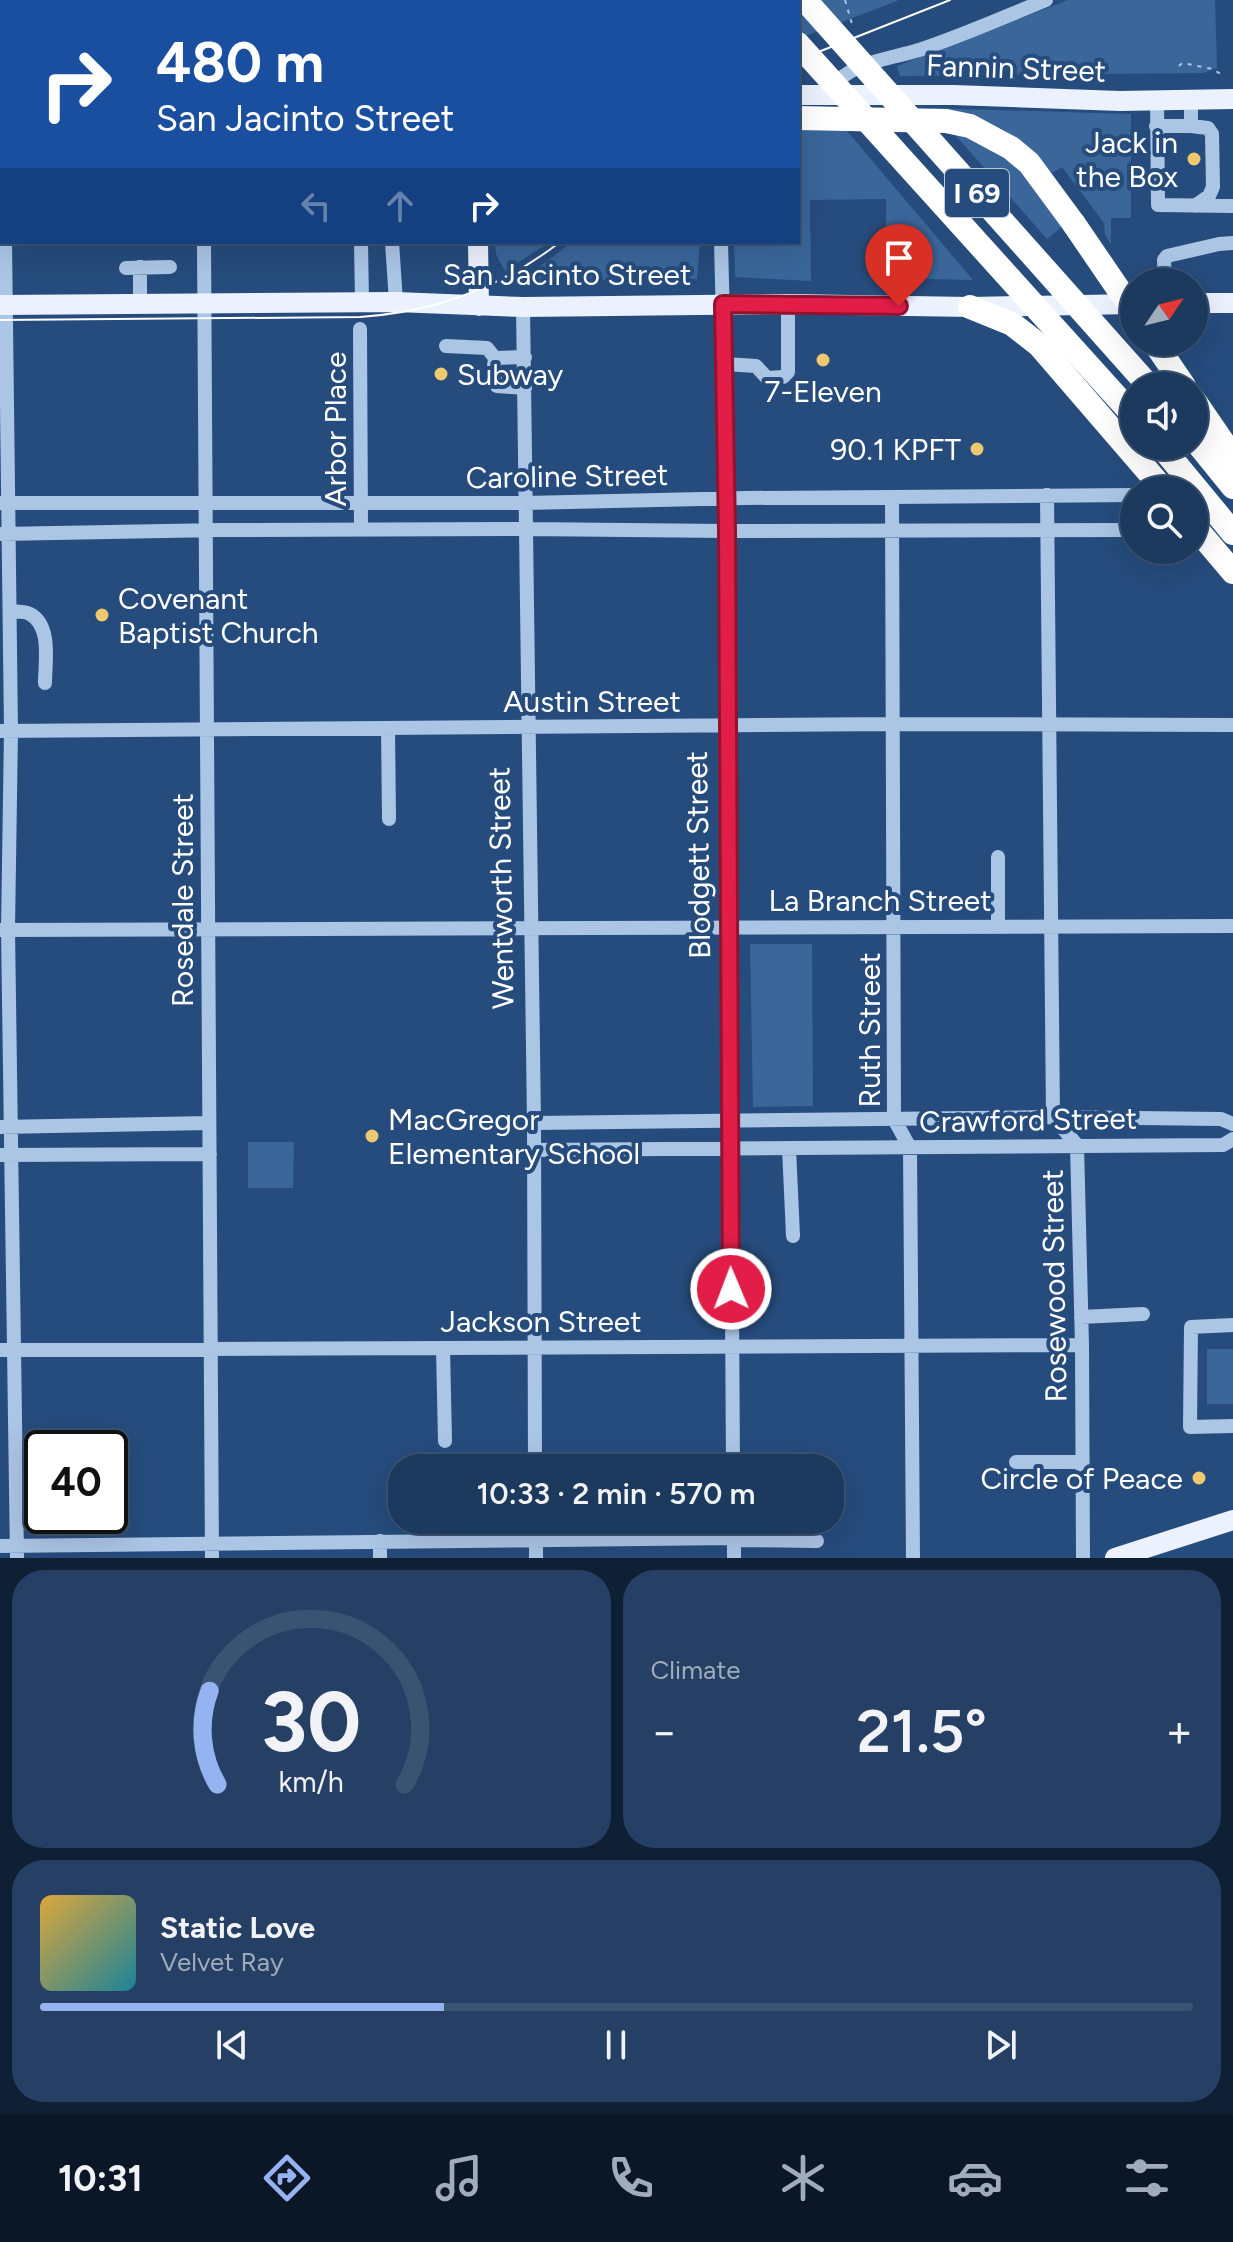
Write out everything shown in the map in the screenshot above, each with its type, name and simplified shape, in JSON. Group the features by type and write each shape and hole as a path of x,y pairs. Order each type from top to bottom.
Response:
{"highway":[{"name":"I 69","path":"805,0 1137,372"},
{"name":"I 69","path":"800,46 1120,400"},
{"path":"800,118 946,121 970,126 1011,148 1029,163 1120,291"},
{"path":"970,307 1012,324 1039,345 1152,476"},
{"path":"1208,420 1233,457"},
{"path":"1208,456 1233,487"},
{"path":"1173,460 1233,531"},
{"path":"1208,544 1233,572"}],"main road":[{"name":"Fannin Street","path":"800,95 953,95 1120,101 1233,99"},
{"path":"478,244 479,306"},
{"name":"San Jacinto Street","path":"3,305 362,302 523,307 1120,304"},
{"path":"1208,303 1233,303"},
{"path":"1115,1558 1233,1520"}],"street":[{"path":"826,94 842,75 859,67 919,50 1046,0"},
{"path":"1157,100 1158,205 1233,206"},
{"path":"1191,100 1191,126"},
{"path":"1156,126 1208,128 1212,134 1213,187 1209,196 1194,206"},
{"path":"1164,268 1167,256 1233,243"},
{"path":"5,244 4,534 10,611 5,731 5,1155 7,1350 17,1552"},
{"name":"Rosedale Street","path":"204,244 212,1558"},
{"path":"361,244 362,302"},
{"path":"392,244 396,302"},
{"name":"Blodgett Street","path":"721,244 727,531 733,1454"},
{"path":"140,305 133,267 170,267"},
{"path":"725,364 756,366 767,378 783,377 788,372 788,304"},
{"name":"Wentworth Street","path":"523,307 534,1123 535,1454"},
{"name":"Arbor Place","path":"360,329 361,529"},
{"path":"446,346 487,348 495,358 493,374 497,386 525,388"},
{"path":"495,358 525,357"},
{"path":"1047,495 1053,1117"},
{"name":"Caroline Street","path":"4,503 525,503 1120,495"},
{"path":"1208,495 1233,495"},
{"name":"Ruth Street","path":"892,498 894,1119 910,1148 913,1558"},
{"name":"Caroline Street","path":"4,534 361,529 1120,530"},
{"path":"1208,529 1233,531"},
{"path":"10,611 28,613 40,623 45,635 45,683"},
{"name":"Austin Street","path":"5,731 893,724 1233,725"},
{"path":"388,728 389,819"},
{"path":"998,857 998,926"},
{"name":"La Branch Street","path":"4,930 1233,926"},
{"name":"Crawford Street","path":"534,1123 1053,1117 1221,1119 1233,1124"},
{"name":"Rosewood Street","path":"1053,1117 1077,1145 1083,1558"},
{"path":"5,1126 209,1123"},
{"name":"Crawford Street","path":"534,1150 1223,1145 1233,1139"},
{"path":"789,1148 793,1236"},
{"path":"5,1155 210,1154"},
{"path":"1081,1317 1143,1314"},
{"path":"1233,1325 1191,1327 1190,1427 1233,1426"},
{"name":"Jackson Street","path":"7,1350 1082,1345"},
{"path":"443,1348 445,1441"},
{"path":"1016,1462 1082,1462"},
{"path":"536,1534 536,1558"},
{"path":"734,1534 734,1558"},
{"path":"380,1541 380,1558"},
{"path":"0,1546 17,1552 212,1542 817,1541"}],"path":[{"path":"845,0 853,23"},
{"path":"1179,66 1182,63 1213,69 1222,75"}],"shaded area":[{"path":"800,0 899,0 800,38"},
{"path":"1068,0 1215,0 1217,68 1203,73 900,76 897,66"},
{"path":"930,108 1131,114 1131,218 1111,218 1111,244 1105,235 1104,223 1062,167 1052,173 1019,140 983,120"},
{"path":"800,125 842,125 973,280 886,278 886,199 810,200 811,281 735,277 734,244 800,244"},
{"path":"950,129 1009,152 1066,223 1047,239"},
{"path":"495,244 547,244 505,271 496,254"},
{"path":"569,244 700,244 697,279 515,281"},
{"path":"750,944 812,944 813,1106 753,1107"},
{"path":"248,1142 294,1142 293,1188 248,1188"},
{"path":"1207,1349 1233,1349 1233,1404 1207,1404"}],"tram line":[{"path":"800,59 950,0"},
{"path":"0,320 360,317 387,314 414,310 466,295 514,272 557,244"}],"place":[{"name":"Jack in the Box","path":"1194,159"},
{"name":"7-Eleven","path":"823,360"},
{"name":"Subway","path":"441,374"},
{"name":"90.1 KPFT","path":"977,449"},
{"name":"Covenant Baptist Church","path":"102,615"},
{"name":"MacGregor Elementary School","path":"372,1136"},
{"name":"Circle of Peace","path":"1199,1478"}],"route":[{"path":"731,1289 727,482 723,304 899,306"}]}
